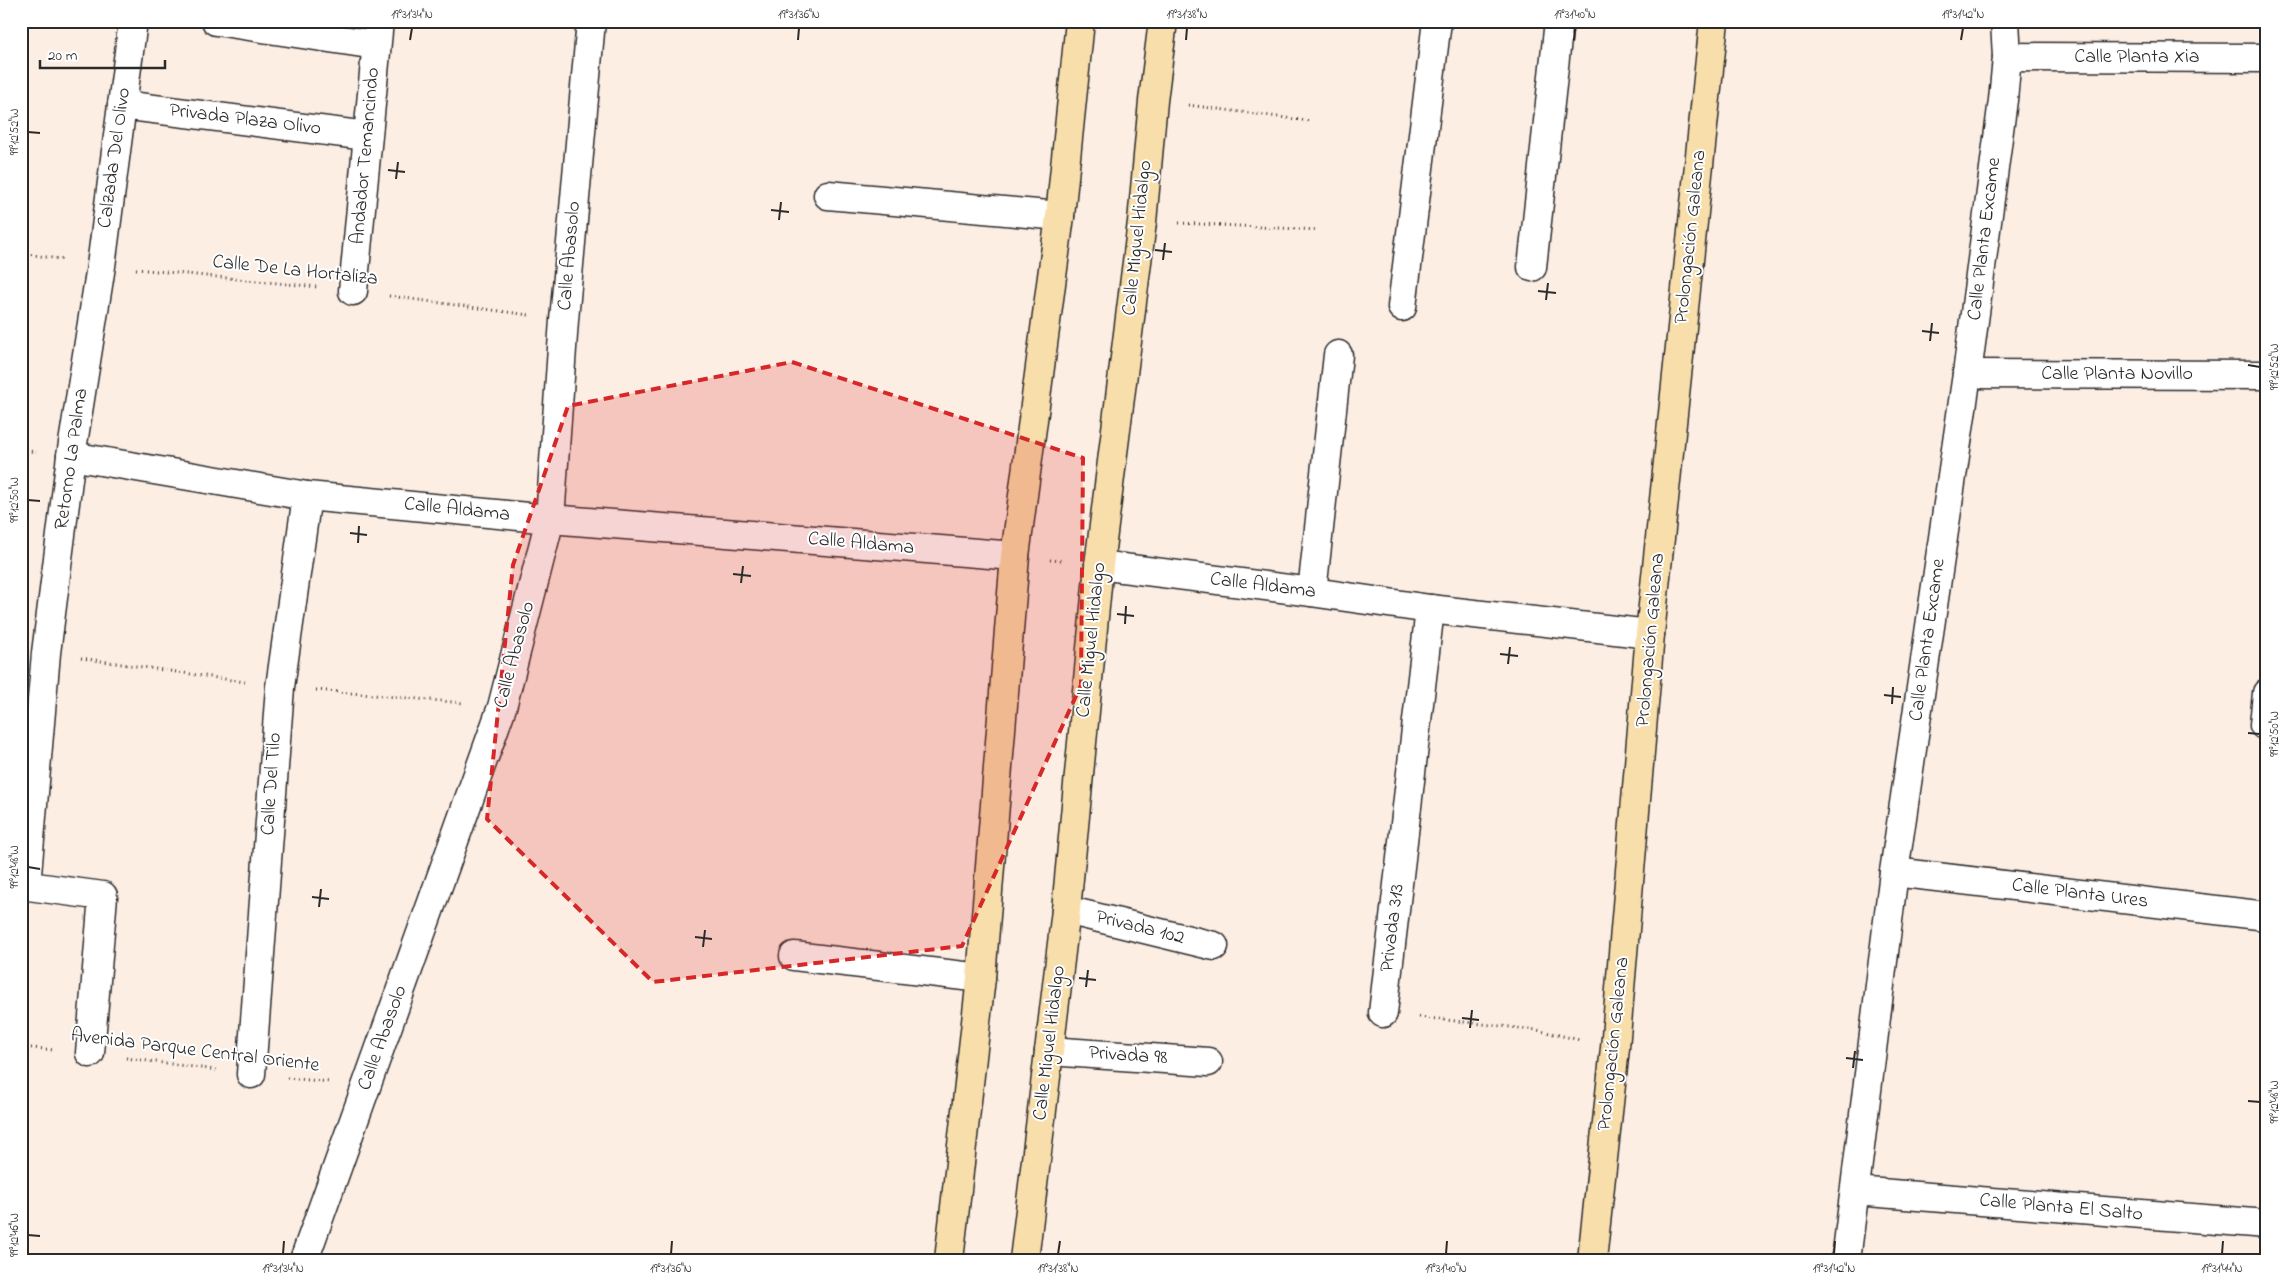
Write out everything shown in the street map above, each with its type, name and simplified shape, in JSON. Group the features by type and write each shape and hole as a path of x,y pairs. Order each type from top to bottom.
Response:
{"main road":[{"path":"948,1260 981,978 1015,556 1060,216 1080,21"},
{"name":"Calle Miguel Hidalgo","path":"1024,1260 1066,910 1099,564 1142,222 1153,101 1163,21"},
{"name":"Prolongación Galeana","path":"1592,1260 1615,1048 1650,634 1714,21"}],"street":[{"name":"Calzada Del Olivo","path":"101,266 134,21"},
{"path":"216,21 377,33"},
{"name":"Calle Abasolo","path":"304,1260 502,707 550,519 564,320 591,21"},
{"path":"1402,306 1437,21"},
{"path":"1532,266 1559,21"},
{"name":"Calle Planta Excame","path":"1846,1260 1894,872 1967,374 2008,57 2005,21"},
{"name":"Andador Temancindo","path":"353,291 377,33"},
{"name":"Calle Planta Xia","path":"2008,57 2267,58"},
{"name":"Privada Plaza Olivo","path":"122,105 368,136"},
{"path":"828,195 1060,216"},
{"name":"Retorno La Palma","path":"24,886 46,653 71,456 101,266"},
{"path":"1312,592 1338,355"},
{"name":"Calle Planta Novillo","path":"1967,374 2267,374"},
{"name":"Calle Aldama","path":"71,456 307,496 550,519 1015,556"},
{"name":"Calle Del Tilo","path":"251,1074 280,687 307,496"},
{"name":"Calle Aldama","path":"1099,564 1430,609 1650,634"},
{"name":"Privada 313","path":"1383,1012 1430,609"},
{"path":"2264,725 2267,693"},
{"name":"Calle Planta Ures","path":"1894,872 2267,916"},
{"path":"24,886 103,896 90,1053"},
{"name":"Privada 102","path":"1066,910 1214,946"},
{"path":"794,956 981,978"},
{"name":"Privada 98","path":"1049,1051 1208,1062"},
{"name":"Calle Planta El Salto","path":"1855,1191 2267,1224"}],"path":[{"path":"1153,101 1309,121"},
{"path":"1142,222 1318,230"},
{"name":"Calle De La Hortaliza","path":"21,253 101,266 353,291 564,320"},
{"path":"1015,556 1099,564"},
{"path":"1383,1012 1537,1030 1615,1048"},
{"name":"Avenida Parque Central Oriente","path":"21,1047 90,1053 251,1074 366,1086"}],"highlighted area":[{"path":"792,362 1083,458 1081,685 962,946 653,982 487,819 513,565 568,406"}]}
